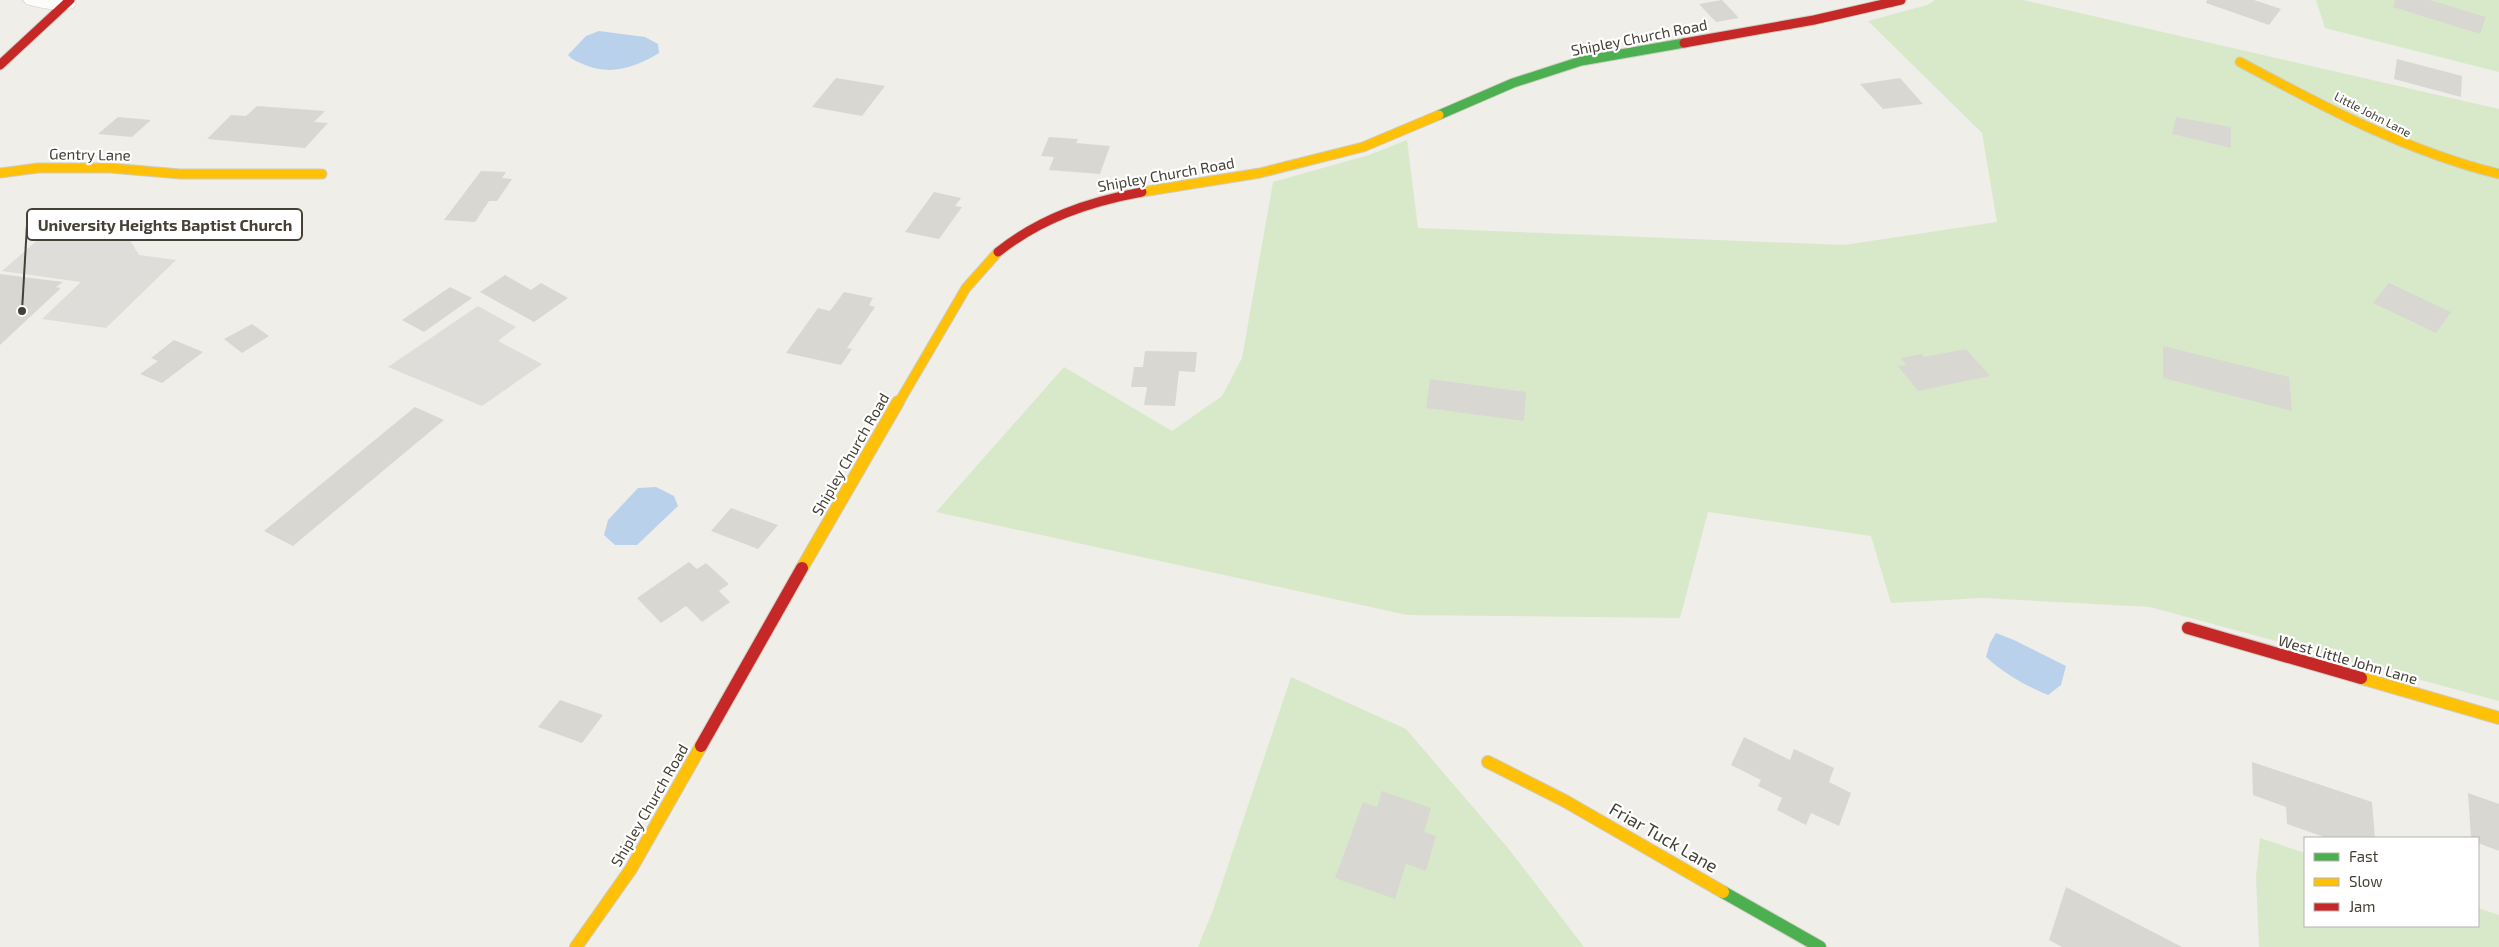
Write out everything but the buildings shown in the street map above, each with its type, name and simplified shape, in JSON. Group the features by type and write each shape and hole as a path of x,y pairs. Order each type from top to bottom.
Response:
{"street":[{"path":"33,0 68,2"},
{"name":"Shipley Church Road","path":"576,947 631,869 861,464 964,292 988,261 1019,234 1055,214 1113,197 1260,173 1363,147 1513,83 1581,61 1814,20 1901,0"},
{"path":"0,65 68,2"},
{"name":"Little John Lane","path":"2240,62 2401,145 2442,160 2480,171 2499,174"},
{"name":"Gentry Lane","path":"0,174 38,168 110,168 180,174 322,174"},
{"name":"West Little John Lane","path":"2188,628 2499,718"},
{"name":"Friar Tuck Lane","path":"1488,762 1565,801 1820,947"}],"green space":[{"path":"1935,0 2023,0 2499,109 2499,701 2150,607 1983,598 1891,603 1871,536 1708,512 1680,618 1407,615 936,512 1064,367 1172,431 1222,396 1242,358 1273,182 1369,155 1407,140 1418,228 1844,245 1997,222 1982,133 1868,21 1927,5"},
{"path":"2316,0 2499,0 2499,72 2325,28"},
{"path":"1291,677 1406,729 1508,848 1584,947 1198,947 1213,910"},
{"path":"2260,838 2304,853 2304,927 2479,927 2479,908 2499,915 2499,947 2259,947 2256,877"}],"shaded area":[{"path":"49,230 130,240 139,255 176,260 106,328 42,319 81,282 2,271"},
{"path":"478,306 516,327 498,341 542,364 482,406 388,367"}],"water":[{"path":"599,31 645,37 658,44 659,53 633,66 614,70 605,70 585,65 568,55 586,36"},
{"path":"656,487 674,496 678,506 637,545 615,545 604,535 608,520 638,488"},
{"path":"1996,633 2066,666 2061,685 2048,695 2015,679 2000,669 1986,657 1990,643"}],"traffic: fast":[{"path":"1439,115 1513,83 1581,61 1684,43"},
{"path":"1723,892 1820,947"}],"traffic: slow":[{"path":"2240,62 2334,112 2398,141 2464,165 2499,174"},
{"path":"1142,192 1260,173 1363,147 1439,115"},
{"path":"0,173 38,168 110,168 180,174 322,174"},
{"path":"802,568 957,302 976,275 998,252"},
{"path":"2361,678 2499,718"},
{"path":"576,947 631,869 701,746"},
{"path":"1488,762 1565,801 1723,892"}],"traffic: jam":[{"path":"0,65 70,0"},
{"path":"1684,43 1814,20 1901,0"},
{"path":"998,252 1014,239 1048,219 1083,205 1142,192"},
{"path":"701,746 802,568"},
{"path":"2188,628 2361,678"}],"place":[{"name":"University Heights Baptist Church","path":"22,311"}]}
